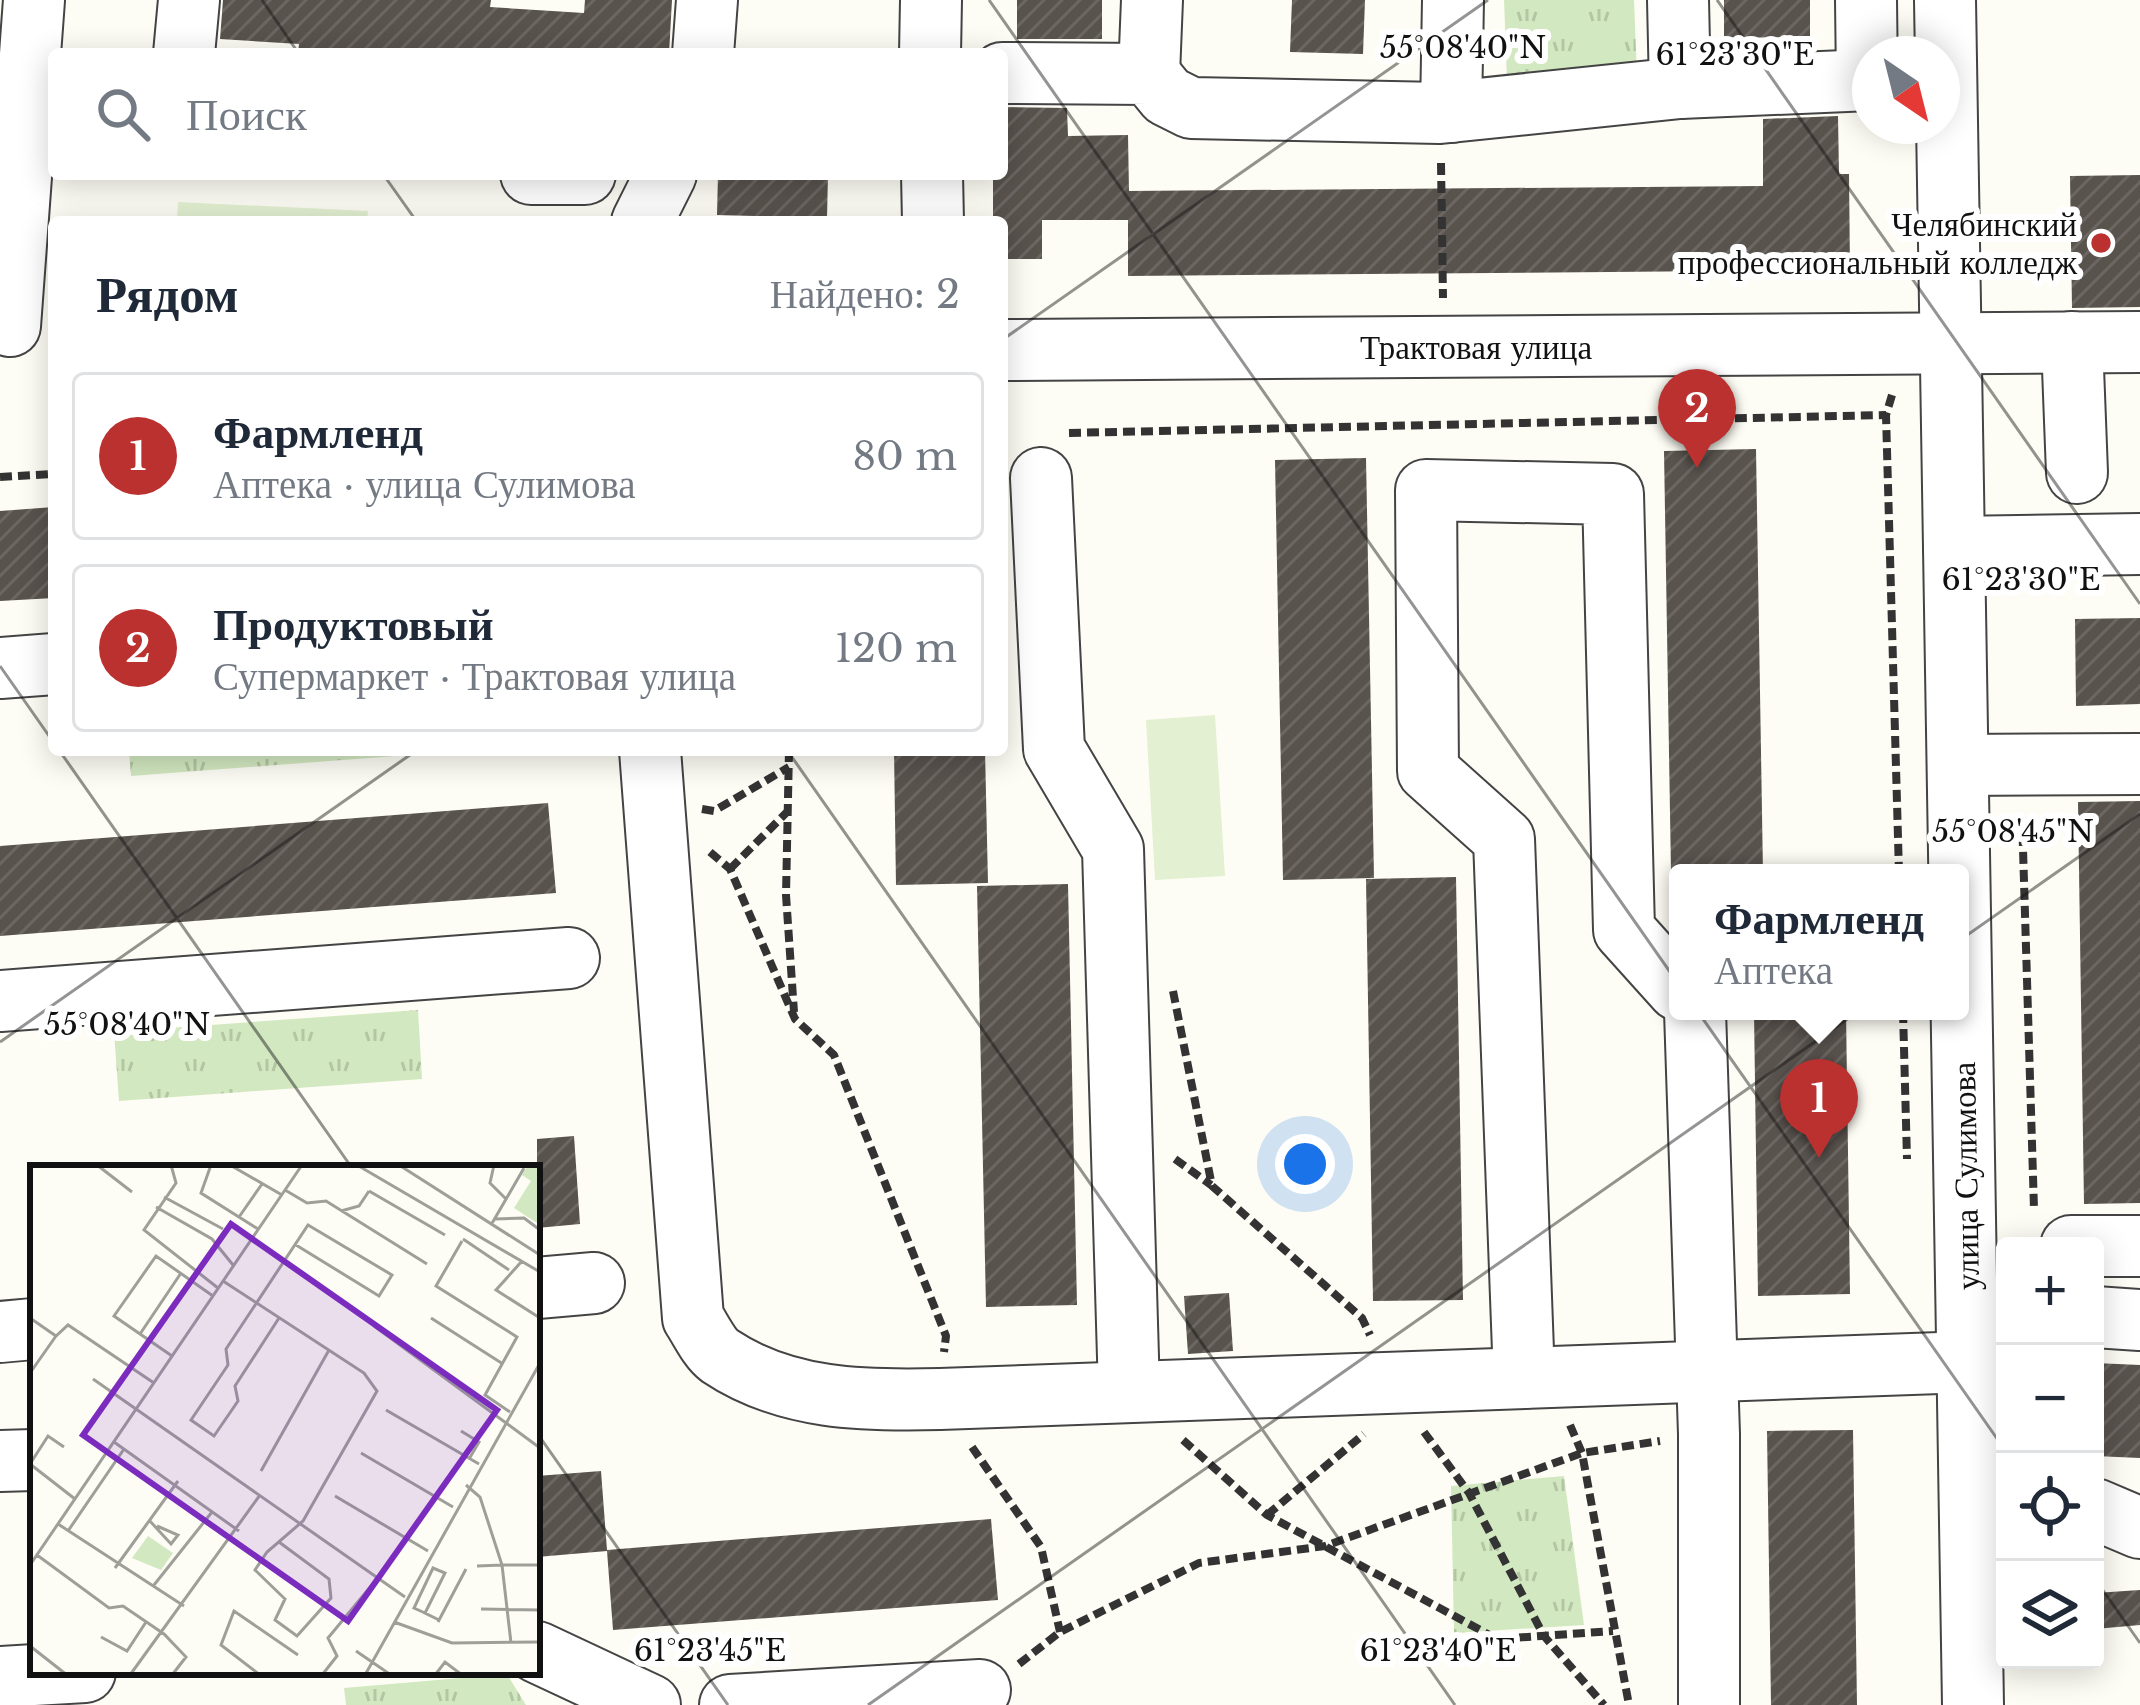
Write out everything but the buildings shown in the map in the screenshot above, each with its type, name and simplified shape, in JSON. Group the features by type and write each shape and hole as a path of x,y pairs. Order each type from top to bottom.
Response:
{"street":[{"path":"21,327 34,0"},
{"path":"185,48 189,0"},
{"path":"703,48 706,0"},
{"path":"930,48 931,0"},
{"path":"1152,0 1149,74 1167,97 1191,108 1445,112 1680,88 1852,81"},
{"path":"1445,112 1454,0"},
{"path":"1678,0 1680,88"},
{"path":"1866,0 1867,36"},
{"name":"улица Сулимова","path":"1945,0 1945,36"},
{"path":"1008,73 1149,74"},
{"name":"улица Сулимова","path":"1946,144 1958,764 1964,864"},
{"path":"645,216 663,180"},
{"path":"932,180 933,216"},
{"path":"2072,342 2077,473"},
{"name":"Трактовая улица","path":"1008,350 2140,342"},
{"path":"1052,455 1054,749 1113,849 1129,1391"},
{"path":"1524,1378 1504,839 1427,771 1426,490 1613,494 1624,930 1669,980"},
{"path":"1954,547 2140,544"},
{"path":"0,668 48,664"},
{"path":"1958,764 2140,764"},
{"path":"651,777 692,1318 717,1354 785,1386 854,1401 1129,1391 1397,1393 1524,1378 1706,1373 1980,1328"},
{"name":"улица Сулимова","path":"1969,940 1988,1245 1980,1328 1987,1489 1972,1705"},
{"path":"0,1001 569,958"},
{"path":"1695,1020 1709,1434 1709,1705"},
{"path":"2104,1246 2140,1246"},
{"path":"2104,1318 2140,1320"},
{"path":"0,1332 30,1329"},
{"path":"0,1461 30,1460"},
{"path":"2104,1513 2140,1528"},
{"path":"540,1653 650,1705"},
{"path":"0,1677 34,1675"},
{"path":"730,1705 996,1680"}],"path":[{"path":"1444,347 1445,112"},
{"path":"1052,455 1886,416"},
{"path":"0,477 48,474"},
{"path":"790,756 786,895 795,1019"},
{"path":"651,777 714,811 789,767"},
{"path":"651,777 730,869 795,1019 834,1055 946,1336 940,1399 1041,1547 1060,1632"},
{"path":"730,869 788,810"},
{"path":"1171,982 1213,1186 1363,1318 1397,1393 1469,1493 1544,1636 1604,1705"},
{"path":"1129,1391 1267,1515 1497,1640 1613,1631"},
{"path":"1267,1515 1397,1393"},
{"path":"996,1680 1060,1632 1199,1563 1325,1546 1582,1453 1709,1434"},
{"path":"1582,1453 1629,1705"}],"green space":[{"path":"1504,0 1634,0 1637,77 1507,81"},
{"path":"178,202 368,211 368,216 177,216"},
{"path":"1215,715 1225,876 1155,880 1146,720"},
{"path":"129,756 395,756 131,776"},
{"path":"418,1010 422,1079 119,1101 114,1032"},
{"path":"1564,1476 1584,1625 1454,1633 1451,1486"},
{"path":"508,1675 526,1705 346,1705 344,1688"}],"place":[{"name":"Челябинский профессиональный колледж","path":"2101,243"},
{"name":"Продуктовый","path":"1697,468"},
{"name":"Фармленд","path":"1819,1158"}]}
